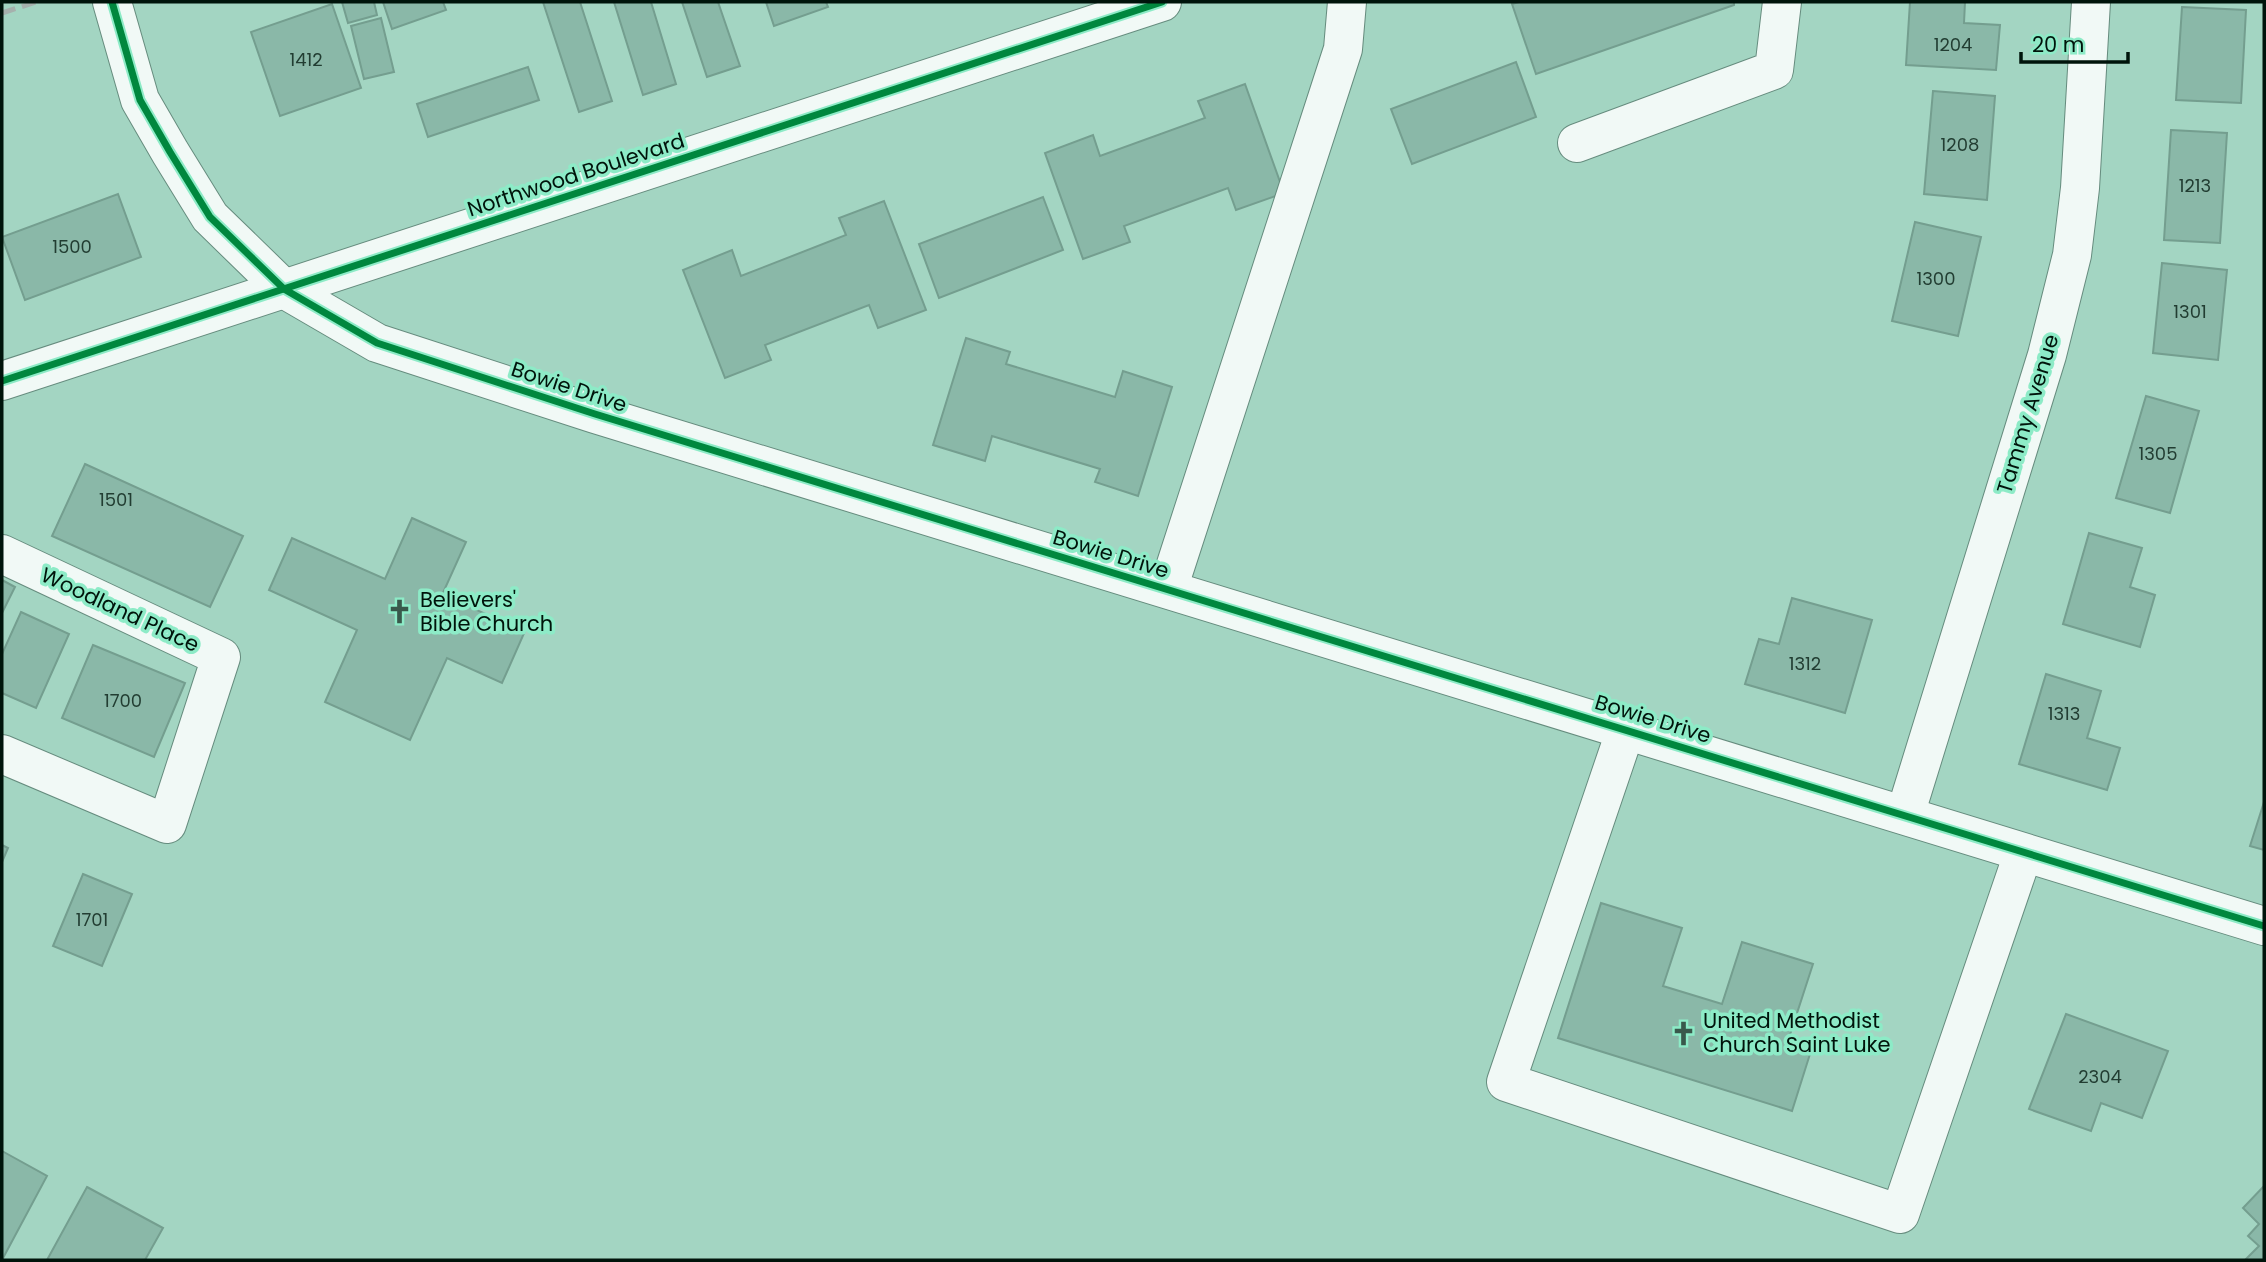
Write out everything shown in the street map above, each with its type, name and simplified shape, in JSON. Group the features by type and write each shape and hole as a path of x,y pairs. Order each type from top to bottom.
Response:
{"street":[{"name":"Bowie Drive","path":"112,2 140,100 211,217 284,289 377,343 595,414 2264,926"},
{"name":"Northwood Boulevard","path":"2,381 1162,2"},
{"path":"1168,589 1343,49 1347,2"},
{"path":"1577,143 1774,70 1782,2"},
{"name":"Tammy Avenue","path":"1905,815 2047,355 2072,255 2080,188 2091,2"},
{"name":"Woodland Place","path":"2,554 221,657 167,824 2,754"},
{"path":"1626,729 1506,1082 1900,1214 2023,854"}],"building":[{"path":"342,2 374,2 377,15 348,23"},
{"path":"383,2 443,2 446,10 392,29"},
{"path":"543,2 580,2 612,101 579,112"},
{"path":"614,2 651,2 676,84 643,95"},
{"path":"682,2 718,2 740,66 707,77"},
{"path":"766,2 826,2 828,7 774,26"},
{"path":"1734,2 1734,5 1536,74 1512,4"},
{"path":"1910,2 1965,2 1964,23 2000,25 1996,70 1906,65"},
{"path":"332,4 361,88 280,116 251,32"},
{"path":"2182,7 2246,10 2241,103 2176,100"},
{"path":"381,18 394,72 364,79 351,26"},
{"path":"1516,62 1536,117 1412,164 1391,109"},
{"path":"528,67 539,100 428,137 417,104"},
{"path":"1245,84 1284,193 1236,210 1228,188 1124,226 1130,242 1083,259 1045,153 1093,135 1100,156 1205,118 1198,101"},
{"path":"1933,91 1995,96 1987,200 1924,194"},
{"path":"2171,130 2227,133 2220,243 2164,240"},
{"path":"118,194 141,257 25,300 2,237"},
{"path":"1043,197 1063,250 939,298 919,244"},
{"path":"884,201 926,310 878,328 869,305 765,345 771,360 725,378 683,270 732,250 741,276 846,235 839,218"},
{"path":"1915,222 1981,237 1958,336 1892,321"},
{"path":"2162,263 2227,270 2218,360 2153,353"},
{"path":"966,338 1010,352 1006,364 1115,397 1123,371 1172,387 1138,496 1095,482 1100,469 992,436 985,461 933,445"},
{"path":"2146,396 2199,411 2170,513 2116,498"},
{"path":"85,464 243,536 210,607 52,536"},
{"name":"Believers' Bible Church","path":"412,518 466,542 442,595 525,631 502,683 447,658 410,740 325,702 357,630 269,590 292,538 385,579"},
{"path":"2089,533 2142,548 2130,587 2155,595 2140,647 2063,624"},
{"path":"2,580 15,587 2,613"},
{"path":"1792,598 1872,620 1845,713 1745,684 1759,639 1779,644"},
{"path":"21,612 69,634 36,708 2,693 2,654"},
{"path":"93,645 185,683 154,757 62,718"},
{"path":"2046,674 2101,691 2087,738 2120,748 2107,790 2019,764"},
{"path":"2264,802 2264,850 2250,846"},
{"path":"2,845 8,848 2,862"},
{"path":"83,874 132,894 102,966 53,946"},
{"path":"1601,903 1682,928 1663,986 1722,1004 1742,942 1813,964 1786,1047 1810,1054 1792,1111 1558,1038"},
{"path":"2066,1014 2168,1051 2142,1118 2101,1103 2091,1131 2029,1109"},
{"path":"2,1151 47,1176 2,1260"},
{"path":"2264,1186 2264,1260 2245,1260 2259,1246 2248,1236 2259,1224 2243,1208"},
{"path":"87,1187 163,1228 145,1260 47,1260"}],"railway":[{"path":"2,13 36,2"}],"cycle path":[{"path":"112,2 140,100 210,217 284,289 377,343 595,414 2264,926"},
{"path":"2,381 1162,2"}],"place":[{"name":"Believers' Bible Church","path":"400,612"},
{"name":"United Methodist Church Saint Luke","path":"1683,1033"}]}
